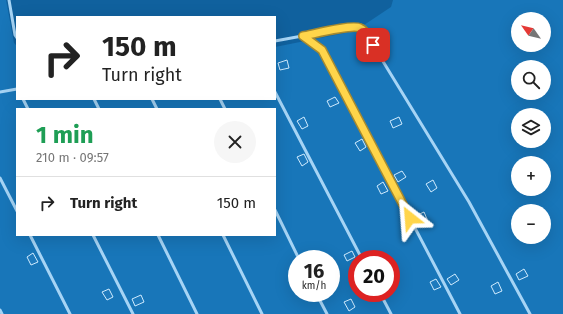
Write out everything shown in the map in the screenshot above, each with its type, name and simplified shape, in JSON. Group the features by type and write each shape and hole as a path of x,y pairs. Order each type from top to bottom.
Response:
{"lane":[{"path":"9,0 16,36"},
{"path":"276,41 351,27 360,28 365,32 469,202 530,314"},
{"path":"303,36 322,50 460,314"},
{"path":"0,92 16,89"},
{"path":"276,94 357,250"},
{"path":"0,178 16,209"},
{"path":"276,212 295,250"},
{"path":"31,236 70,314"},
{"path":"94,236 133,314"},
{"path":"158,236 197,314"},
{"path":"223,236 262,314"},
{"path":"321,302 327,314"},
{"path":"385,302 391,314"},
{"path":"0,310 2,314"}],"shaded area":[{"path":"0,0 6,0 14,43 16,45 16,100 276,100 276,47 355,31 391,7 393,0 563,0 563,314 0,314"}],"building":[{"path":"287,60 289,68 280,70 278,63"},
{"path":"335,97 339,103 330,107 327,101"},
{"path":"304,117 308,126 302,129 297,121"},
{"path":"399,117 402,124 393,128 390,121"},
{"path":"362,139 366,147 360,151 355,143"},
{"path":"304,154 308,162 302,166 297,157"},
{"path":"402,171 406,177 398,182 394,175"},
{"path":"433,180 437,188 431,192 426,184"},
{"path":"383,182 388,191 381,194 377,186"},
{"path":"424,212 427,219 418,223 415,216"},
{"path":"33,253 38,262 31,265 27,257"},
{"path":"348,253 348,260 347,261 344,255"},
{"path":"524,269 528,276 519,280 516,274"},
{"path":"455,274 459,280 451,285 447,279"},
{"path":"436,279 441,287 434,290 430,282"},
{"path":"498,282 502,291 495,294 491,286"},
{"path":"109,289 113,297 107,300 102,292"},
{"path":"141,295 144,302 135,306 132,299"},
{"path":"348,300 348,302 352,302 355,307 349,311 344,302"}],"route":[{"path":"373,45 365,32 360,28 351,27 303,36 322,50 410,218"}]}
